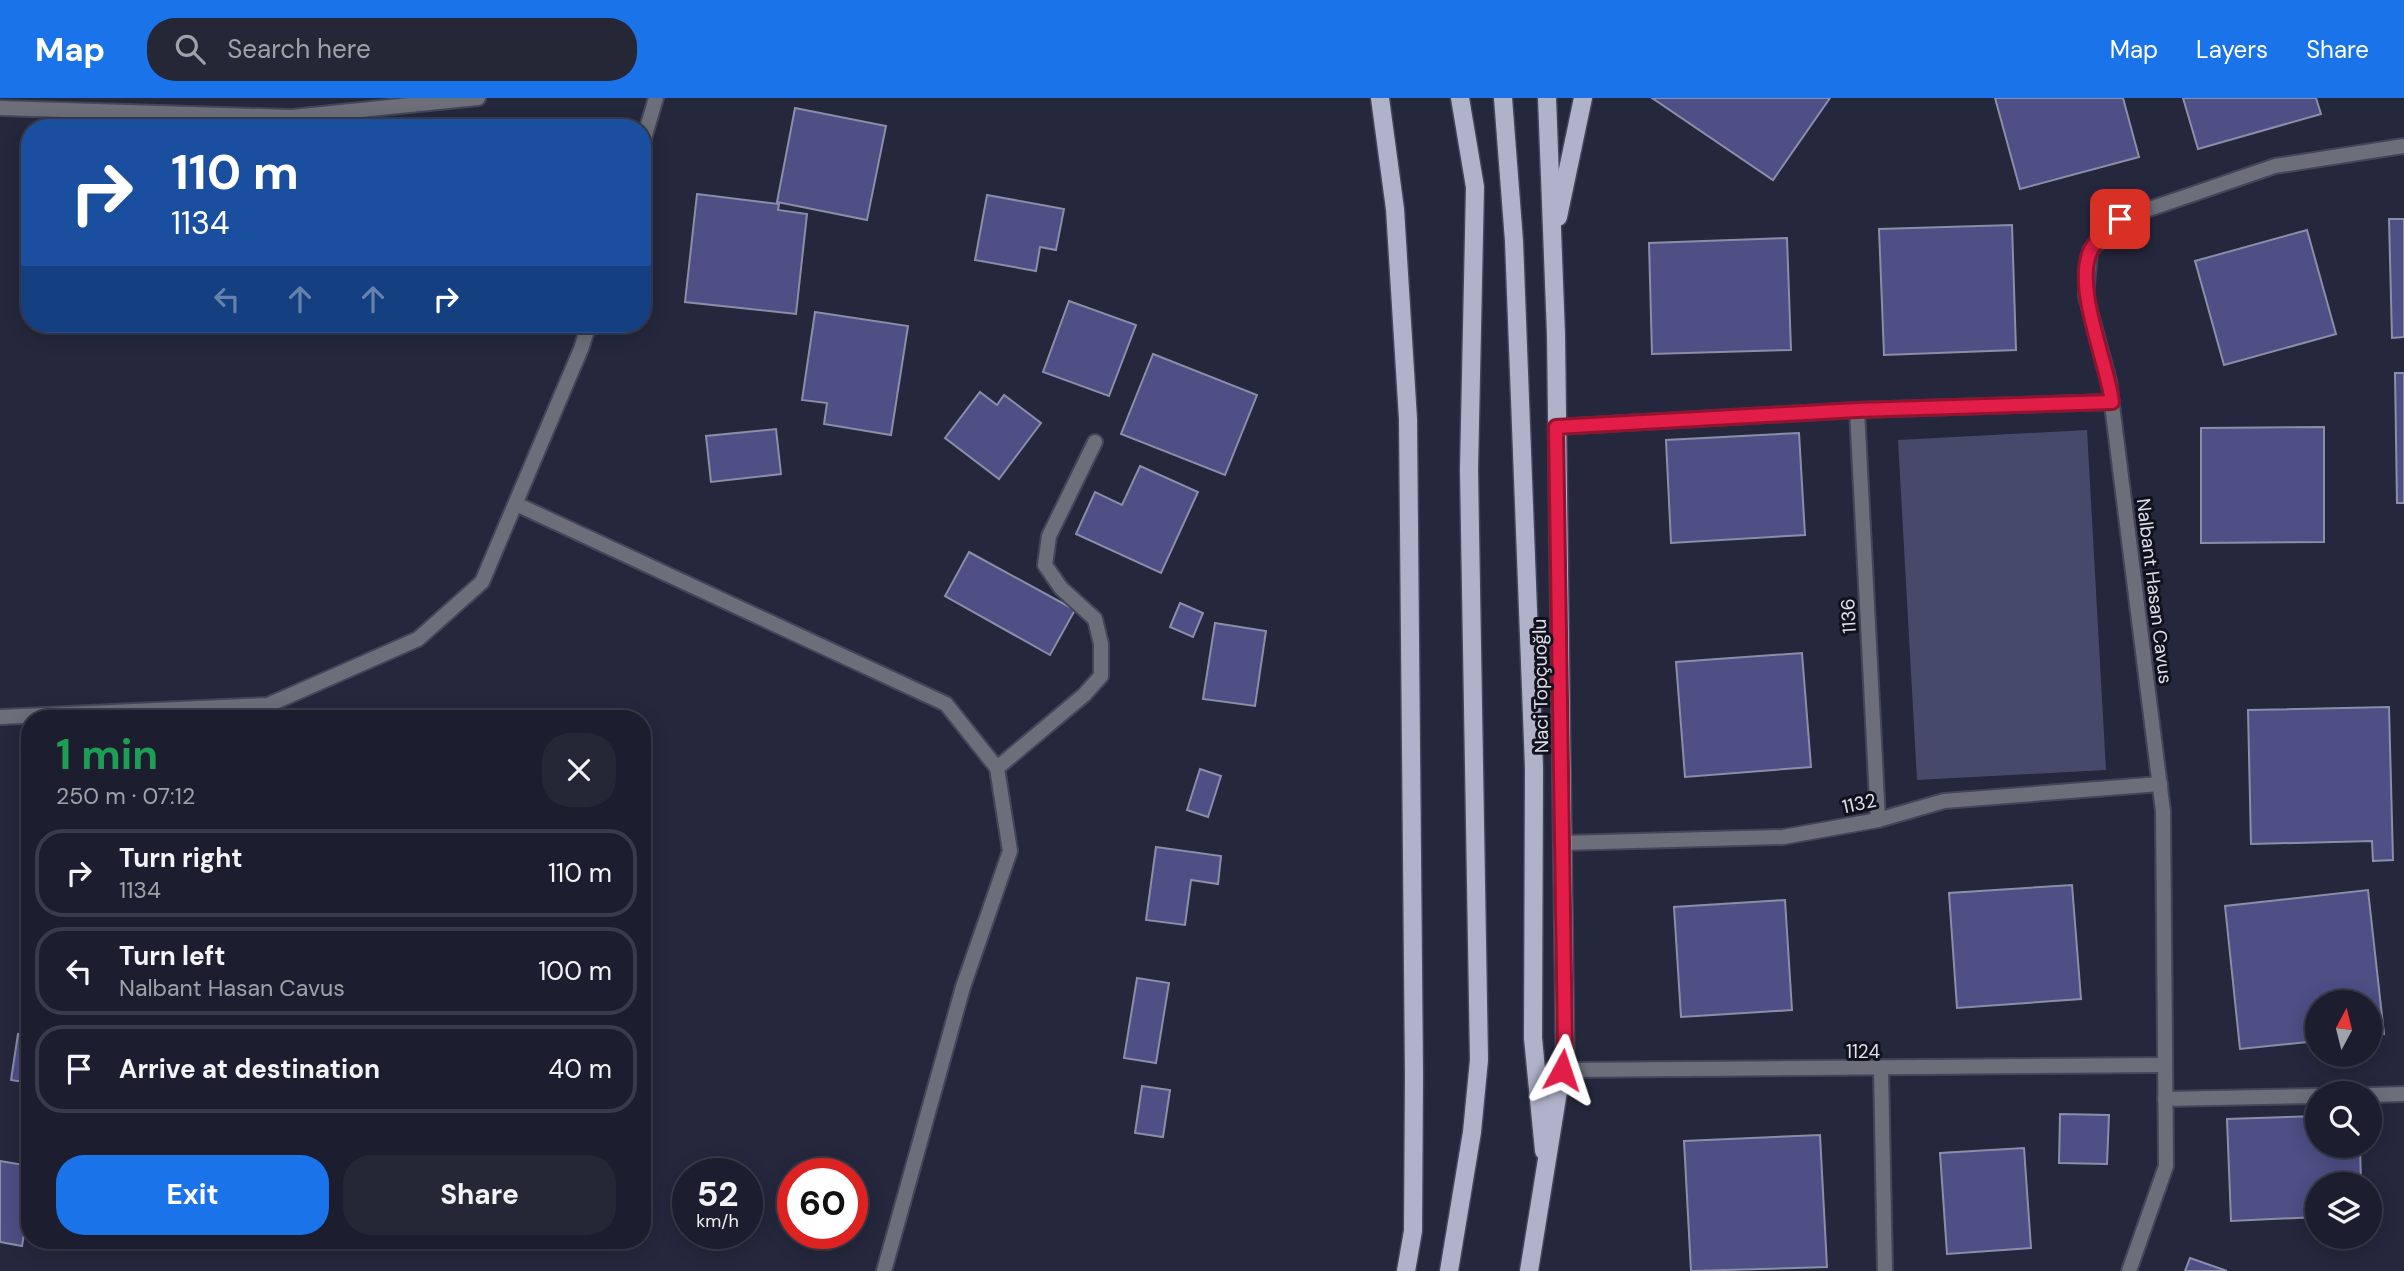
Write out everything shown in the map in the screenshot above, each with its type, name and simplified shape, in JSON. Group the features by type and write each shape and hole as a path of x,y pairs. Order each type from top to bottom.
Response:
{"main road":[{"path":"1449,1271 1472,1132 1479,1060 1469,470 1475,187 1460,98"},
{"path":"1503,98 1514,241 1534,768 1533,1038 1546,1179"},
{"name":"Naci Topçuoğlu","path":"1529,1271 1546,1179 1565,1048 1556,427 1547,98"},
{"path":"1552,245 1583,98"},
{"path":"1381,104 1395,209 1408,419 1414,1114 1413,1231 1406,1271"}],"street":[{"path":"0,108 292,117 478,98"},
{"path":"650,119 656,98"},
{"name":"Nalbant Hasan Cavus","path":"2129,1271 2166,1166 2160,785 2109,381 2086,296 2090,251 2120,219 2275,166 2404,146"},
{"path":"156,710 268,705 418,639 482,582 586,333"},
{"path":"1556,427 1857,410 2112,402"},
{"name":"1136","path":"1857,410 1878,820"},
{"path":"997,768 1084,695 1101,676 1101,644 1096,619 1061,588 1045,565 1049,536 1095,442"},
{"path":"516,504 946,704 997,768 1010,851 964,987 884,1271"},
{"path":"0,717 21,716"},
{"name":"1132","path":"1563,843 1783,837 1878,820 1944,801 2160,785"},
{"name":"1124","path":"1562,1070 1881,1070 2165,1065"},
{"path":"1881,1070 1885,1271"},
{"path":"2382,1095 2404,1094"},
{"path":"2165,1099 2305,1096"}],"shaded area":[{"path":"2087,430 2106,770 1917,780 1898,440"}],"building":[{"path":"1652,98 1830,98 1773,180"},
{"path":"1995,98 2123,98 2139,157 2020,189"},
{"path":"2183,98 2316,98 2321,114 2198,149"},
{"path":"795,108 886,126 867,220 777,202"},
{"path":"697,194 779,204 778,210 807,214 796,314 685,302"},
{"path":"987,195 1064,209 1056,250 1040,247 1036,271 975,260"},
{"path":"2389,219 2404,219 2404,337 2392,338"},
{"path":"2012,225 2016,350 1884,355 1879,229"},
{"path":"2307,230 2336,334 2224,365 2195,261"},
{"path":"1787,238 1791,350 1652,354 1649,243"},
{"path":"1069,301 1136,325 1109,396 1043,372"},
{"path":"815,312 908,326 891,435 824,424 827,403 802,400"},
{"path":"1153,354 1257,395 1225,475 1121,434"},
{"path":"2395,373 2404,373 2404,503 2397,503"},
{"path":"980,392 997,405 1004,395 1041,423 999,479 945,438"},
{"path":"2324,427 2324,542 2201,543 2201,428"},
{"path":"776,429 781,474 711,482 706,436"},
{"path":"1799,433 1805,535 1671,543 1666,440"},
{"path":"1140,466 1198,492 1161,573 1076,534 1095,492 1122,505"},
{"path":"969,552 1075,610 1050,655 945,596"},
{"path":"1180,603 1203,613 1193,637 1170,627"},
{"path":"1215,623 1266,631 1255,706 1203,699"},
{"path":"1802,653 1811,767 1685,777 1676,662"},
{"path":"2389,707 2393,860 2373,861 2372,841 2251,844 2248,710"},
{"path":"1200,769 1221,776 1208,817 1187,810"},
{"path":"1156,847 1221,856 1218,884 1191,880 1185,925 1146,920"},
{"path":"2072,885 2081,999 1957,1008 1949,893"},
{"path":"2368,890 2379,990 2305,990 2305,1042 2240,1049 2225,906"},
{"path":"1785,900 1792,1010 1681,1017 1674,907"},
{"path":"1137,978 1169,983 1156,1063 1124,1058"},
{"path":"18,1034 21,1034 21,1082 11,1080"},
{"path":"1142,1086 1170,1090 1163,1137 1135,1133"},
{"path":"2060,1114 2109,1115 2107,1164 2059,1163"},
{"path":"2305,1116 2305,1158 2360,1158 2361,1172 2305,1172 2305,1218 2231,1221 2227,1119"},
{"path":"1820,1135 1827,1267 1691,1271 1684,1141"},
{"path":"2024,1148 2031,1248 1947,1254 1940,1153"},
{"path":"0,1161 21,1164 21,1246 0,1242"},
{"path":"2190,1258 2227,1271 2185,1271"}],"route":[{"path":"1562,1070 1565,1048 1564,864 1556,427 1857,410 2112,402 2086,296 2090,251 2120,219"}]}
